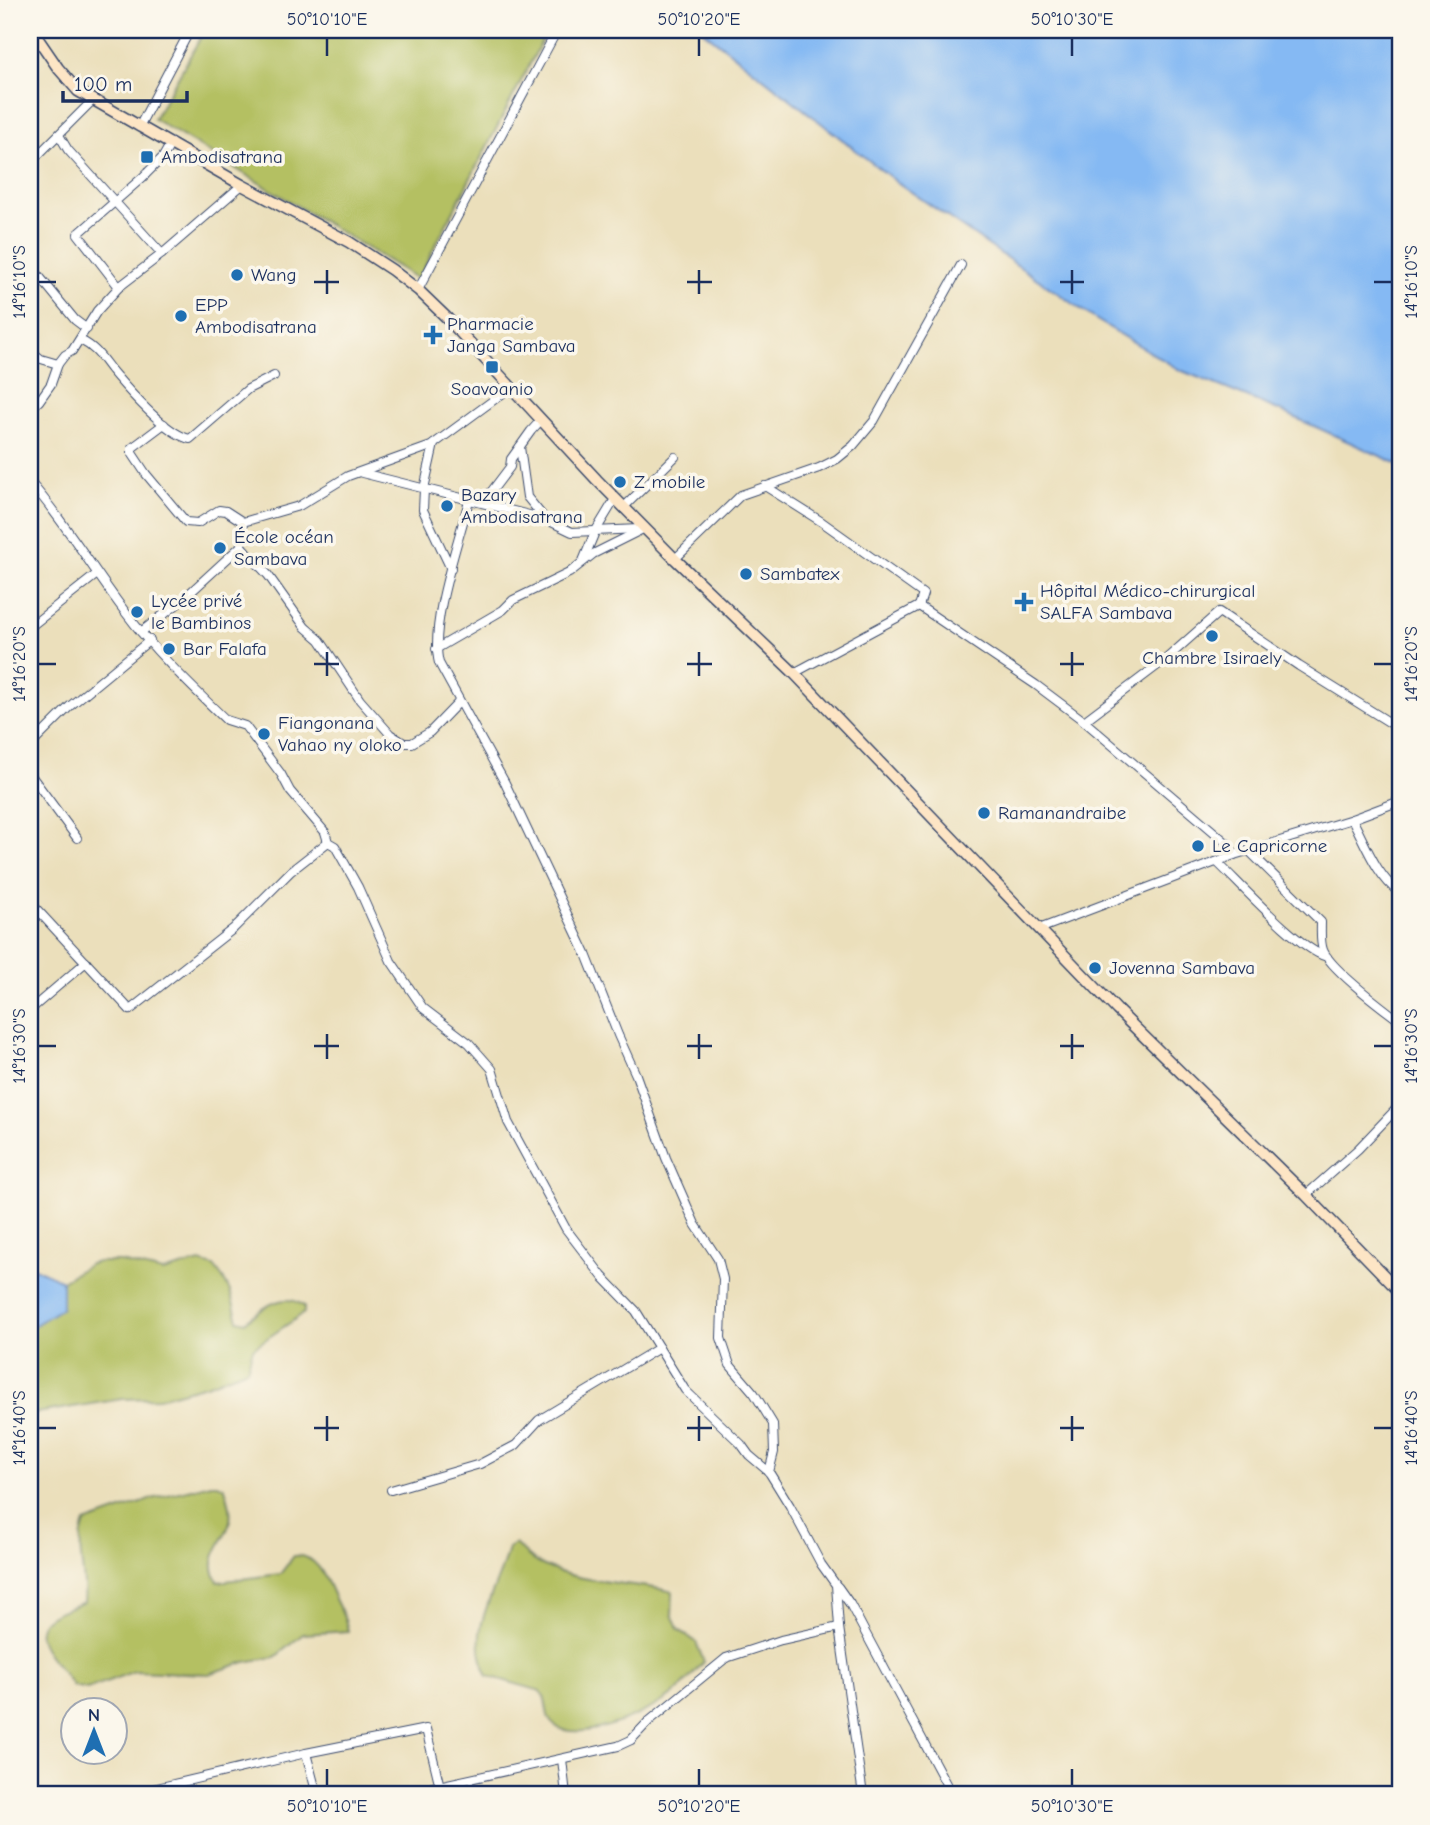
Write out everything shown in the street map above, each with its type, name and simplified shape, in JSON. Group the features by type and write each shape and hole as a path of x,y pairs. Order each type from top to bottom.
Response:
{"main road":[{"path":"32,30 78,91 242,185 349,242 418,290 620,503 794,673 1039,929 1196,1088 1307,1195 1400,1292"}],"street":[{"path":"139,127 190,30"},
{"path":"418,290 554,36 548,30"},
{"path":"30,163 93,100"},
{"path":"59,135 68,150 162,254"},
{"path":"119,286 78,234 143,177 163,157 171,142"},
{"path":"30,408 39,401 51,384 58,364 72,351 97,311 119,286 162,254 242,185"},
{"path":"30,265 75,320 87,330"},
{"path":"675,559 741,495 819,468 837,459 853,446 874,421 961,265"},
{"path":"79,340 92,345 125,386 164,424 183,438 190,439 248,389 274,376"},
{"path":"30,350 41,359 58,364"},
{"path":"164,424 132,448 132,453 146,474 186,522 198,523 219,510 226,511 243,522 299,506 348,476 434,444 510,388"},
{"path":"469,500 488,496 510,467 511,459 541,420"},
{"path":"434,444 424,489 423,510 451,569"},
{"path":"520,447 527,497 545,519"},
{"path":"583,561 595,532 620,503 675,457"},
{"path":"362,473 545,519 572,532 645,528"},
{"path":"30,482 141,632 226,720 245,726 281,774 290,791 325,832 328,842 335,846 358,887 391,961 423,1008 469,1043 492,1069 508,1122 566,1229 602,1276 636,1311 685,1390 769,1472 821,1564 850,1604 952,1795"},
{"path":"765,486 822,522 923,594 919,606 794,673"},
{"path":"469,500 445,590 436,649 439,663 505,783 586,954 636,1075 666,1158 695,1224 718,1259 723,1279 721,1338 730,1365 754,1393 773,1424 774,1452 769,1472"},
{"path":"141,632 180,602 241,546 243,522"},
{"path":"436,649 503,610 513,600 569,573 583,561 645,528"},
{"path":"241,546 268,575 305,627 320,640 360,700 390,733 404,743 412,743 430,732 460,702"},
{"path":"30,627 97,574"},
{"path":"919,606 1036,685 1083,721 1228,844 1234,855"},
{"path":"1083,721 1166,659 1219,612 1400,729"},
{"path":"30,746 70,706 150,640"},
{"path":"30,774 77,838"},
{"path":"1039,929 1234,855 1352,819 1400,801"},
{"path":"1352,819 1382,875 1400,893"},
{"path":"30,902 130,1010 233,929 291,871 328,842"},
{"path":"1249,851 1321,922 1322,948 1327,957 1400,1021"},
{"path":"1217,862 1278,921 1317,954 1327,957"},
{"path":"30,1010 86,962"},
{"path":"1307,1195 1358,1149 1400,1105"},
{"path":"391,1490 480,1464 516,1445 539,1420 659,1348"},
{"path":"836,1584 839,1627 863,1795"},
{"path":"398,1795 441,1791 618,1746 631,1740 648,1722 726,1658 781,1640 839,1627"},
{"path":"127,1795 306,1753 426,1729 441,1791"},
{"path":"306,1753 317,1795"},
{"path":"562,1759 566,1795"}],"green space":[{"path":"205,30 534,30 543,35 543,39 418,279 154,119"},
{"path":"98,1262 121,1262 163,1272 200,1262 214,1266 223,1278 230,1291 238,1320 245,1322 273,1303 288,1300 304,1306 304,1313 253,1348 247,1369 209,1384 159,1398 122,1399 30,1414 30,1328 62,1308 62,1281"},
{"path":"211,1484 225,1488 230,1512 230,1521 214,1558 214,1573 218,1582 280,1574 294,1556 310,1559 326,1578 348,1631 303,1634 275,1657 245,1662 209,1674 135,1671 87,1689 73,1686 47,1652 40,1633 42,1625 49,1617 84,1602 81,1544 85,1523 152,1499"},
{"path":"515,1544 540,1564 572,1576 673,1592 672,1614 678,1629 696,1642 704,1662 668,1698 618,1723 581,1731 566,1730 554,1725 549,1718 541,1691 488,1676 482,1659 481,1626 485,1611 508,1548"}],"water":[{"path":"702,30 1400,30 1400,465 1276,409 1180,370 1095,319 894,180"},
{"path":"30,1266 62,1281 62,1308 30,1328"}],"place":[{"name":"Ambodisatrana","path":"147,157"},
{"name":"Wang","path":"237,275"},
{"name":"EPP Ambodisatrana","path":"181,316"},
{"name":"Pharmacie Janga Sambava","path":"433,335"},
{"name":"Soavoanio","path":"492,367"},
{"name":"Z mobile","path":"620,482"},
{"name":"Bazary Ambodisatrana","path":"447,506"},
{"name":"École océan Sambava","path":"220,548"},
{"name":"Sambatex","path":"746,574"},
{"name":"Hôpital Médico-chirurgical SALFA Sambava","path":"1024,602"},
{"name":"Lycée privé le Bambinos","path":"137,612"},
{"name":"Chambre Isiraely","path":"1212,636"},
{"name":"Bar Falafa","path":"169,649"},
{"name":"Fiangonana Vahao ny oloko","path":"264,734"},
{"name":"Ramanandraibe","path":"984,813"},
{"name":"Le Capricorne","path":"1198,846"},
{"name":"Jovenna Sambava","path":"1095,968"}]}
